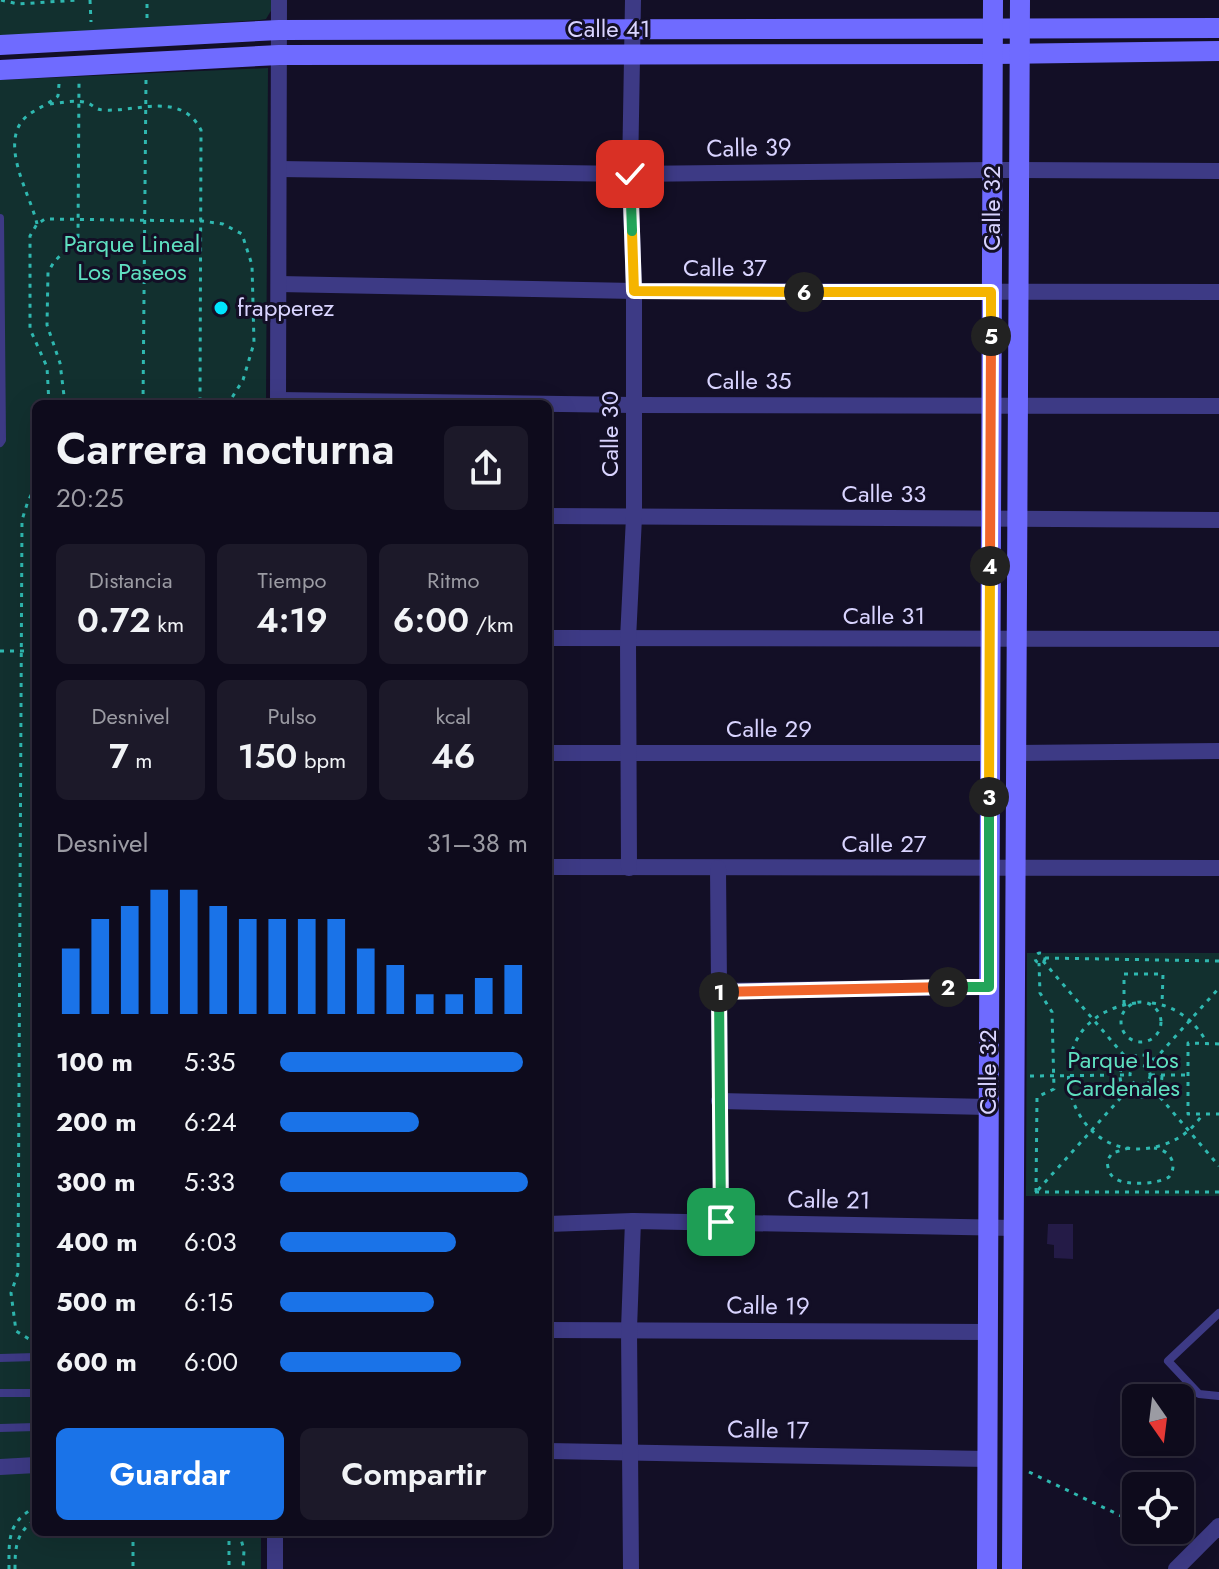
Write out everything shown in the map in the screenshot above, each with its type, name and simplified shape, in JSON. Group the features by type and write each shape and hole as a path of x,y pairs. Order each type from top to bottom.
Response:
{"street":[{"path":"278,400 279,0"},
{"name":"Calle 30","path":"629,868 628,639 634,517 634,291 630,174 633,0"},
{"name":"Calle 32","path":"987,1569 993,0"},
{"name":"Calle 32","path":"1012,1569 1020,0"},
{"name":"Calle 41","path":"0,45 279,30 1219,28"},
{"name":"Calle 41","path":"0,70 70,71 279,55 1219,51"},
{"name":"Calle 39","path":"279,169 630,174 1219,171"},
{"name":"Calle 37","path":"279,284 634,291 1219,292"},
{"name":"Calle 35","path":"552,404 1219,406"},
{"name":"Calle 33","path":"552,516 1219,520"},
{"name":"Calle 31","path":"552,638 1219,639"},
{"path":"1016,753 1219,751"},
{"name":"Calle 29","path":"552,753 989,753"},
{"name":"Calle 27","path":"552,867 1219,868"},
{"path":"718,868 721,1222"},
{"path":"719,991 989,987"},
{"path":"719,1101 988,1107"},
{"path":"631,1569 629,1329 633,1221"},
{"name":"Calle 21","path":"552,1224 633,1221 1014,1228"},
{"name":"Calle 19","path":"552,1330 987,1332"},
{"name":"Calle 17","path":"552,1451 987,1459"},
{"path":"0,1467 32,1465"},
{"path":"1185,1566 1219,1526"},
{"path":"275,1536 275,1569"}],"lane":[{"path":"0,218 0,443"},
{"path":"1219,1313 1168,1361 1199,1394 1219,1396"},
{"path":"0,1358 32,1357"},
{"path":"0,1393 32,1393"},
{"path":"0,1428 32,1427"}],"path":[{"path":"1,0 18,4 79,0"},
{"path":"90,0 92,30"},
{"path":"147,0 147,26"},
{"path":"65,400 60,363 47,325 48,272 78,237 79,102 70,71"},
{"path":"37,224 17,164 15,137 20,123 58,96 70,71"},
{"path":"143,400 146,76"},
{"path":"50,104 88,103 103,111 167,105 179,108 196,120 201,130 200,400"},
{"path":"49,400 47,367 30,329 30,236 37,224 45,219 202,221 223,224 242,234 252,257 254,343 243,380 230,400"},
{"path":"32,494 22,520 18,1273 11,1293 16,1331 32,1339"},
{"path":"0,651 32,651"},
{"path":"1042,961 1219,961"},
{"path":"1042,961 1134,1067"},
{"path":"1036,1192 1037,1097 1054,1089 1052,1012 1040,993 1042,961"},
{"path":"1124,1004 1124,974 1163,974 1162,1005"},
{"path":"1147,1068 1219,988"},
{"path":"1132,1148 1114,1144 1092,1130 1075,1108 1067,1075 1070,1055 1077,1039 1102,1013 1124,1004 1144,1002 1162,1005 1190,1021 1207,1043"},
{"path":"1136,1003 1125,1010 1121,1022 1125,1034 1142,1043 1154,1038 1161,1027 1160,1014 1144,1002"},
{"path":"1219,1044 1188,1043 1188,1114 1219,1114"},
{"path":"1139,1055 1154,1060 1162,1075 1155,1091 1140,1097 1127,1091 1120,1075 1122,1066 1139,1055"},
{"path":"1141,1065 1147,1068 1150,1075 1147,1082 1141,1085 1134,1083 1130,1075 1134,1067 1141,1065"},
{"path":"1030,1076 1130,1075"},
{"path":"1150,1075 1190,1075"},
{"path":"1147,1082 1219,1166"},
{"path":"1036,1192 1134,1083"},
{"path":"1150,1148 1168,1143 1189,1130 1203,1114"},
{"path":"1150,1148 1161,1149 1171,1158 1172,1173 1164,1180 1120,1181 1113,1177 1107,1167 1109,1157 1118,1150 1150,1148"},
{"path":"1036,1192 1219,1192"},
{"path":"1026,1470 1122,1516"},
{"path":"9,1569 10,1533 24,1513 32,1509"},
{"path":"15,1569 15,1545 20,1532 32,1523"},
{"path":"133,1536 133,1569"},
{"path":"227,1536 229,1569"},
{"path":"240,1536 244,1550 243,1569"}],"green space":[{"path":"0,0 272,0 272,9 266,19 260,20 0,38"},
{"name":"Parque Lineal Los Paseos","path":"268,68 266,400 32,400 32,1536 261,1536 261,1569 0,1569 0,80"},
{"name":"Parque Los Cardenales","path":"1027,953 1219,953 1219,1196 1026,1196"}],"building":[{"path":"1048,1224 1073,1224 1073,1259 1054,1258 1054,1245 1047,1244"}],"place":[{"name":"frapperez","path":"221,308"}],"route":[{"path":"630,174 634,291 991,292 989,987 719,991 721,1222"}]}
